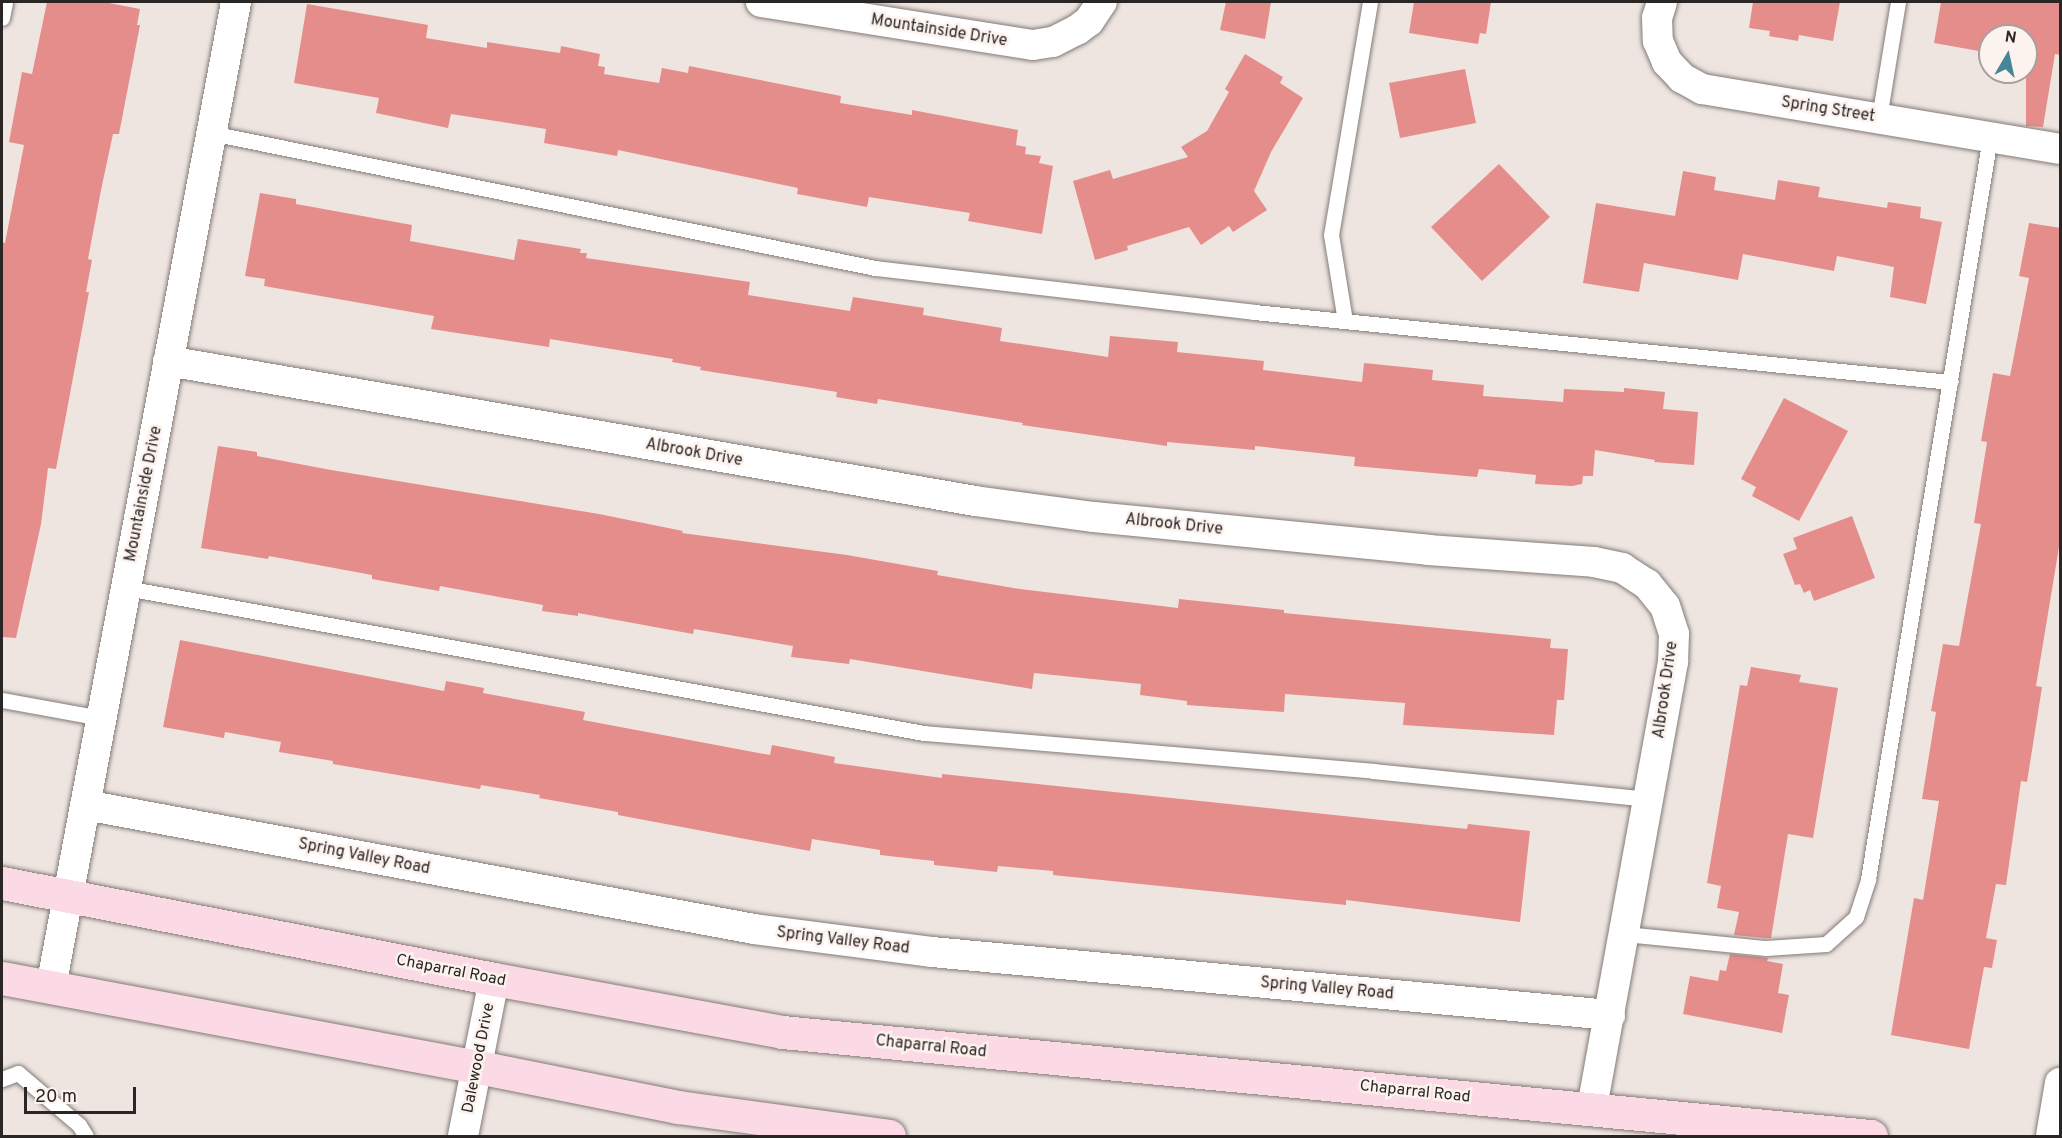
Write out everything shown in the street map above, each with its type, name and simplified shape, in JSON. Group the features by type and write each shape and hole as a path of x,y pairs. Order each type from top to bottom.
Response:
{"main road":[{"name":"Chaparral Road","path":"2,883 494,979 782,1032 1590,1123 1871,1137"},
{"path":"2,978 478,1066 678,1107 889,1137"}],"street":[{"name":"Mountainside Drive","path":"51,987 236,2"},
{"name":"Mountainside Drive","path":"760,2 1033,45 1053,42 1077,30 1089,21 1102,2"},
{"name":"Spring Street","path":"1662,2 1657,18 1658,41 1667,62 1682,78 1702,89 2061,149"},
{"name":"Albrook Drive","path":"168,361 975,501 1094,516 1428,550 1594,562 1622,568 1647,584 1665,606 1674,634 1673,662 1590,1123"},
{"name":"Spring Valley Road","path":"85,805 754,929 932,952 1610,1015"},
{"name":"Dalewood Drive","path":"463,1137 494,979"},
{"path":"2051,1137 2061,1083"}],"lane":[{"path":"2,18 5,2"},
{"path":"1345,321 1331,235 1370,2"},
{"path":"1879,118 1898,2"},
{"path":"212,134 875,268 1345,321 1950,382"},
{"path":"1624,934 1766,948 1826,944 1856,917 1868,879 1990,137"},
{"path":"126,588 924,733 1372,771 1649,799"},
{"path":"2,700 101,718"},
{"path":"2,1079 18,1073 79,1125 86,1137"}],"building":[{"path":"47,2 104,2 140,9 137,25 140,25 119,134 113,134 101,190 88,259 92,260 86,292 89,292 56,469 48,468 41,524 16,638 2,637 2,242 5,243 24,145 9,142 22,72 32,74"},
{"path":"1226,2 1271,2 1265,39 1220,30"},
{"path":"1414,2 1491,2 1486,34 1480,33 1478,44 1409,33"},
{"path":"1753,2 1840,2 1833,41 1799,35 1798,41 1769,36 1770,31 1749,28"},
{"path":"1941,2 2061,2 2061,55 2055,54 2043,127 2026,126 2026,84 2038,84 2038,24 1978,24 1978,51 1934,43"},
{"path":"307,4 428,25 426,38 487,48 487,42 560,53 561,46 600,54 598,66 605,67 604,74 659,83 662,68 688,73 689,66 841,96 840,103 912,115 912,110 1018,130 1016,145 1026,147 1025,154 1041,156 1039,163 1053,166 1042,234 968,221 970,213 869,197 867,207 797,194 798,188 618,150 617,156 544,143 546,129 451,114 448,128 376,113 379,98 294,83"},
{"path":"1245,54 1283,77 1280,83 1303,98 1271,152 1254,191 1267,210 1233,232 1229,226 1201,245 1189,227 1127,246 1128,250 1095,260 1073,181 1110,170 1113,179 1188,157 1181,147 1207,131 1229,92 1225,89"},
{"path":"1465,69 1476,123 1400,138 1389,83"},
{"path":"1499,164 1550,217 1482,281 1431,227"},
{"path":"1683,171 1716,177 1714,190 1775,200 1778,180 1820,187 1818,197 1887,208 1888,202 1921,207 1920,218 1942,222 1926,304 1890,297 1894,267 1837,256 1834,271 1743,254 1738,280 1644,263 1639,292 1583,283 1596,203 1675,216"},
{"path":"260,193 296,199 296,204 412,225 410,241 514,260 518,239 581,249 580,253 587,253 586,258 750,282 748,295 850,311 853,297 924,308 923,315 1002,328 1000,341 1108,357 1110,336 1178,342 1177,352 1264,361 1263,370 1362,382 1364,363 1433,370 1432,380 1484,385 1483,396 1563,402 1564,389 1624,392 1624,388 1665,392 1663,409 1698,412 1694,465 1654,462 1655,460 1595,450 1593,476 1583,476 1582,484 1572,486 1535,484 1536,475 1479,469 1477,477 1354,466 1355,457 1255,446 1255,450 1167,442 1167,446 1022,425 1023,423 878,399 877,404 836,397 837,392 700,370 701,367 672,362 673,359 550,339 549,347 431,329 434,316 264,286 265,279 245,276"},
{"path":"2029,223 2061,228 2061,535 2036,686 2042,687 2027,782 2021,781 2006,885 1996,884 1986,938 1997,940 1992,968 1984,967 1969,1049 1891,1035 1914,898 1923,900 1939,801 1922,799 1936,712 1931,711 1943,644 1959,646 1981,524 1974,523 1987,442 1981,441 1993,373 2010,376 2029,278 2019,276"},
{"path":"1784,398 1848,431 1799,521 1752,496 1756,487 1741,479"},
{"path":"218,446 257,452 257,456 331,470 599,514 683,531 682,533 847,555 938,571 937,575 1020,589 1178,608 1179,599 1284,610 1284,613 1551,639 1550,648 1568,649 1564,700 1557,700 1554,735 1403,725 1405,703 1285,694 1284,712 1187,705 1187,701 1140,695 1141,684 1034,673 1032,689 850,659 849,664 791,657 793,646 694,629 693,634 578,613 578,616 542,611 543,605 440,586 439,591 372,579 372,575 269,556 268,559 201,548"},
{"path":"1852,516 1875,578 1814,601 1810,590 1804,593 1800,584 1795,585 1783,554 1797,549 1793,538"},
{"path":"180,640 444,691 446,681 484,688 483,693 585,712 583,720 770,755 772,745 835,757 834,763 942,778 942,774 1467,829 1468,824 1530,831 1520,922 1346,900 1346,905 1053,875 1053,871 998,866 997,872 934,865 934,861 880,855 880,850 812,839 810,851 618,815 618,812 539,798 540,795 481,785 480,789 333,764 333,761 279,752 281,742 225,732 224,738 163,727"},
{"path":"1751,667 1801,675 1799,682 1838,688 1813,838 1788,834 1771,938 1734,935 1739,912 1717,908 1721,886 1707,883 1740,685 1747,686"},
{"path":"1730,954 1768,958 1767,961 1783,964 1778,993 1789,995 1782,1033 1683,1014 1690,976 1718,981 1720,970 1726,971"}]}
